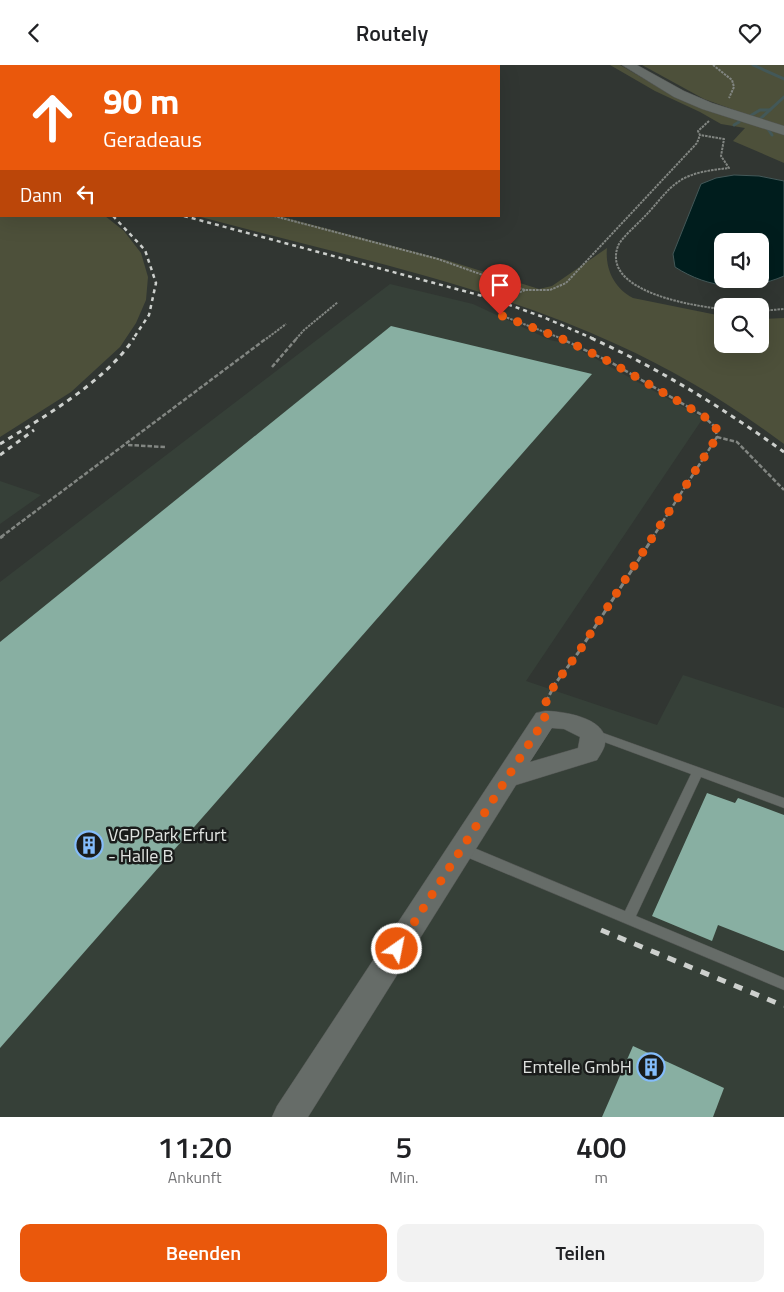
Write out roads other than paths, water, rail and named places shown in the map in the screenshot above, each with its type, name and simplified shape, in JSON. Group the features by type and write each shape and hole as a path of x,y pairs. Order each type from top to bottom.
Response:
{"street":[{"path":"628,65 679,94 721,112 784,131"},
{"path":"288,1117 462,849 506,779 545,719 568,721 580,725 592,733 593,743 588,753 506,779"}],"lane":[{"path":"592,733 784,803"},
{"path":"628,919 698,771"},
{"path":"462,849 784,984"}],"water":[{"path":"734,175 759,176 784,181 784,276 769,281 769,233 714,233 714,284 701,280 675,267 673,254 701,184 716,178"}],"waterway":[{"path":"753,65 784,79"},
{"path":"770,110 784,97"},
{"path":"750,116 760,110 770,110"},
{"path":"760,119 770,110"},
{"path":"734,125 739,122"},
{"path":"768,129 772,135"}],"railway":[{"path":"114,217 145,250 156,283 149,315 133,339"},
{"path":"188,217 490,298 543,317 594,339"},
{"path":"0,444 55,410 91,383 122,354 134,338"},
{"path":"591,338 642,363 690,390 784,452"},
{"path":"0,455 34,430"},
{"path":"601,930 784,1006"}],"place":[{"name":"VGP Park Erfurt - Halle B","path":"89,845"},
{"name":"Emtelle GmbH","path":"651,1067"}]}
